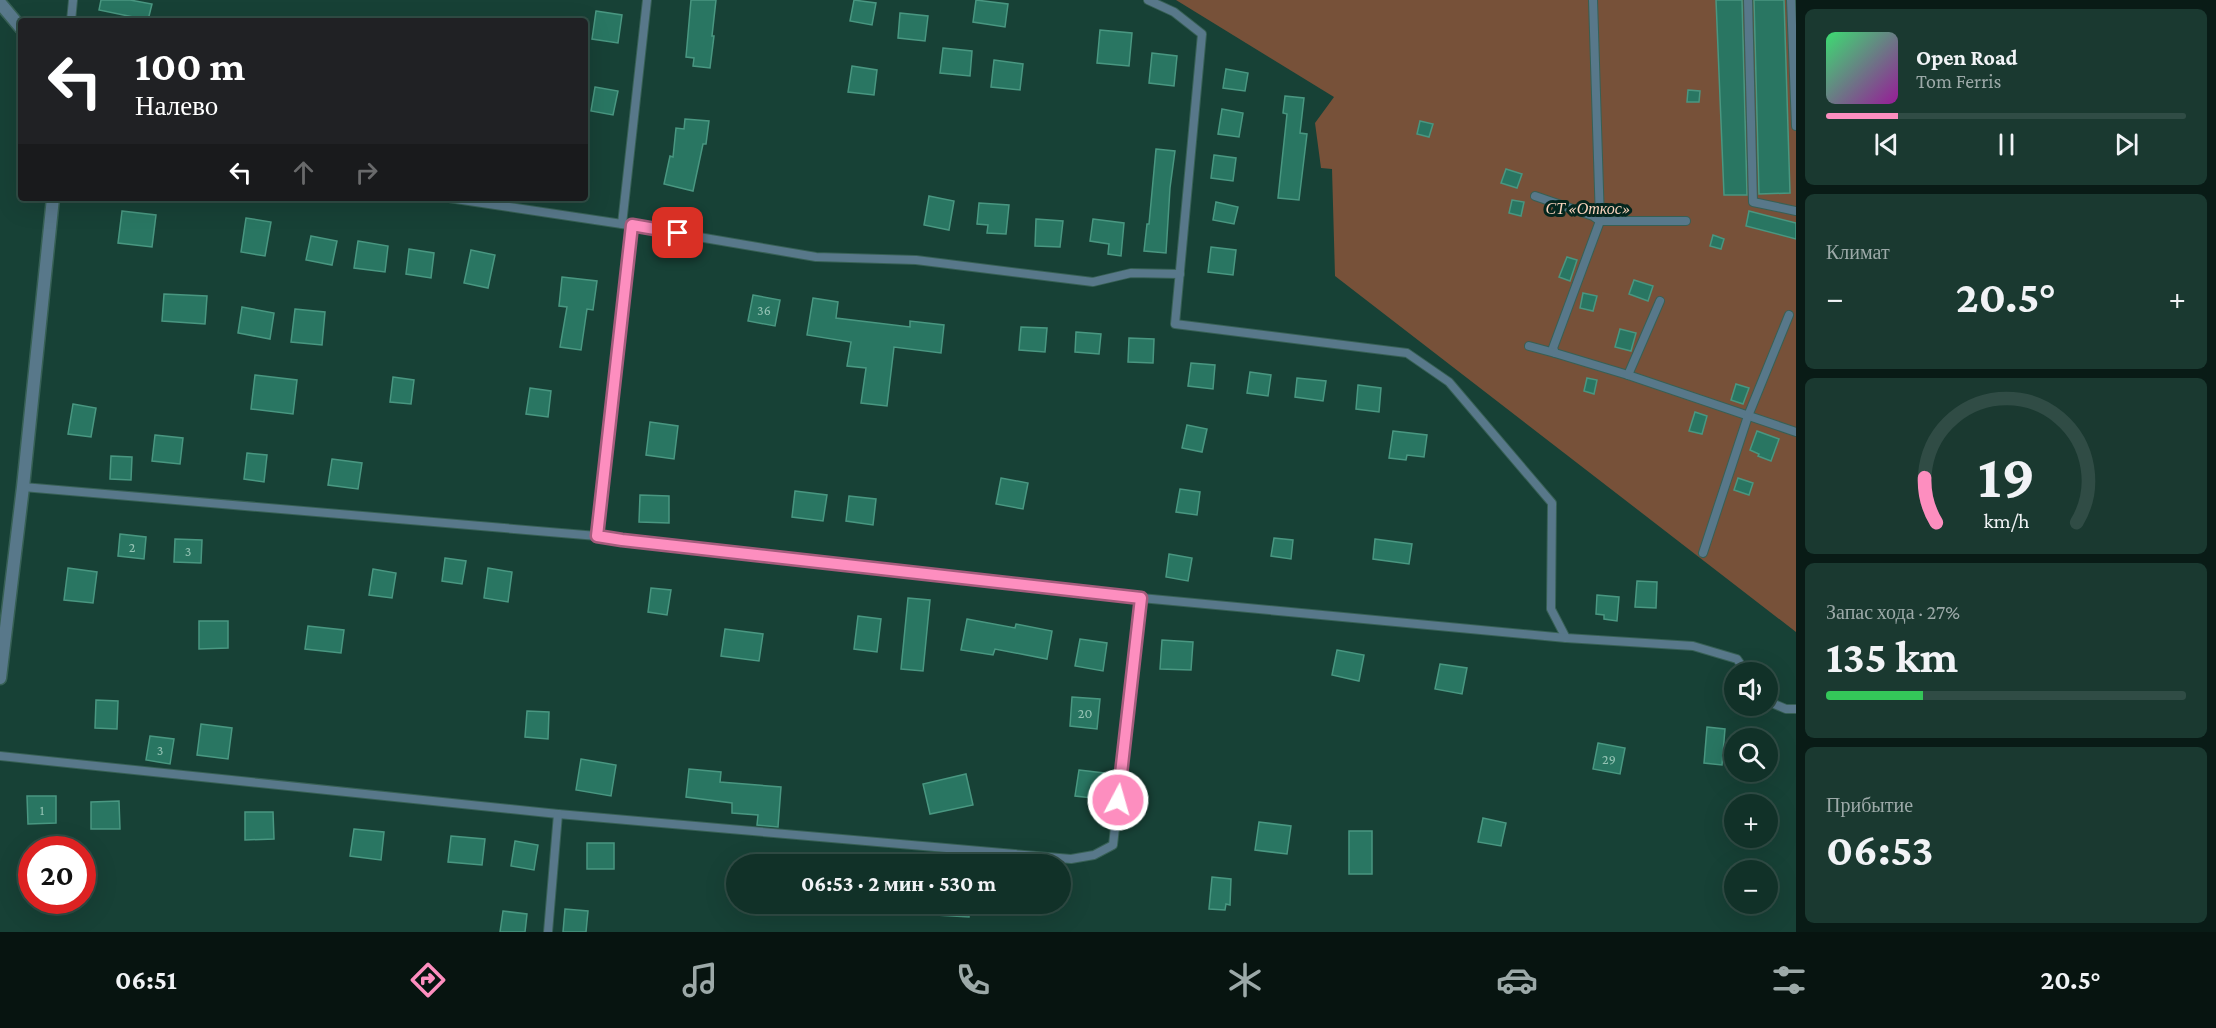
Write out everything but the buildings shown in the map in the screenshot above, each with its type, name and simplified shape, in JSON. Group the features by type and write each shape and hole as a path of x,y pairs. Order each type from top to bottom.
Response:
{"street":[{"path":"0,3 18,24"},
{"path":"0,678 23,487 53,201"}],"lane":[{"path":"71,18 73,0"},
{"path":"622,224 647,0"},
{"path":"1148,0 1174,12 1202,34 1175,324 1407,353 1449,382 1552,503 1551,609 1566,638"},
{"path":"1555,353 1553,348 1600,220 1593,0"},
{"path":"1748,0 1753,202 1796,211"},
{"path":"1791,0 1796,126"},
{"path":"1535,196 1600,220 1686,221"},
{"path":"469,201 632,225 816,257 916,260 1093,282 1131,273 1180,274"},
{"path":"597,536 632,225"},
{"path":"1628,375 1660,301"},
{"path":"1703,553 1748,416 1789,315"},
{"path":"1529,346 1628,375 1796,432"},
{"path":"23,487 597,536 1141,598 1566,638 1693,646 1737,659 1739,662"},
{"path":"0,756 558,814 1071,859 1094,855 1113,845 1141,598"},
{"path":"1778,706 1786,709 1796,709"},
{"path":"548,932 558,814"}],"green space":[{"name":"СТ «Откос»","path":"1176,0 1796,0 1796,632 1335,276 1332,169 1321,168 1315,123 1334,97"}],"route":[{"path":"678,233 632,225 597,536 1141,598 1118,800"}]}
